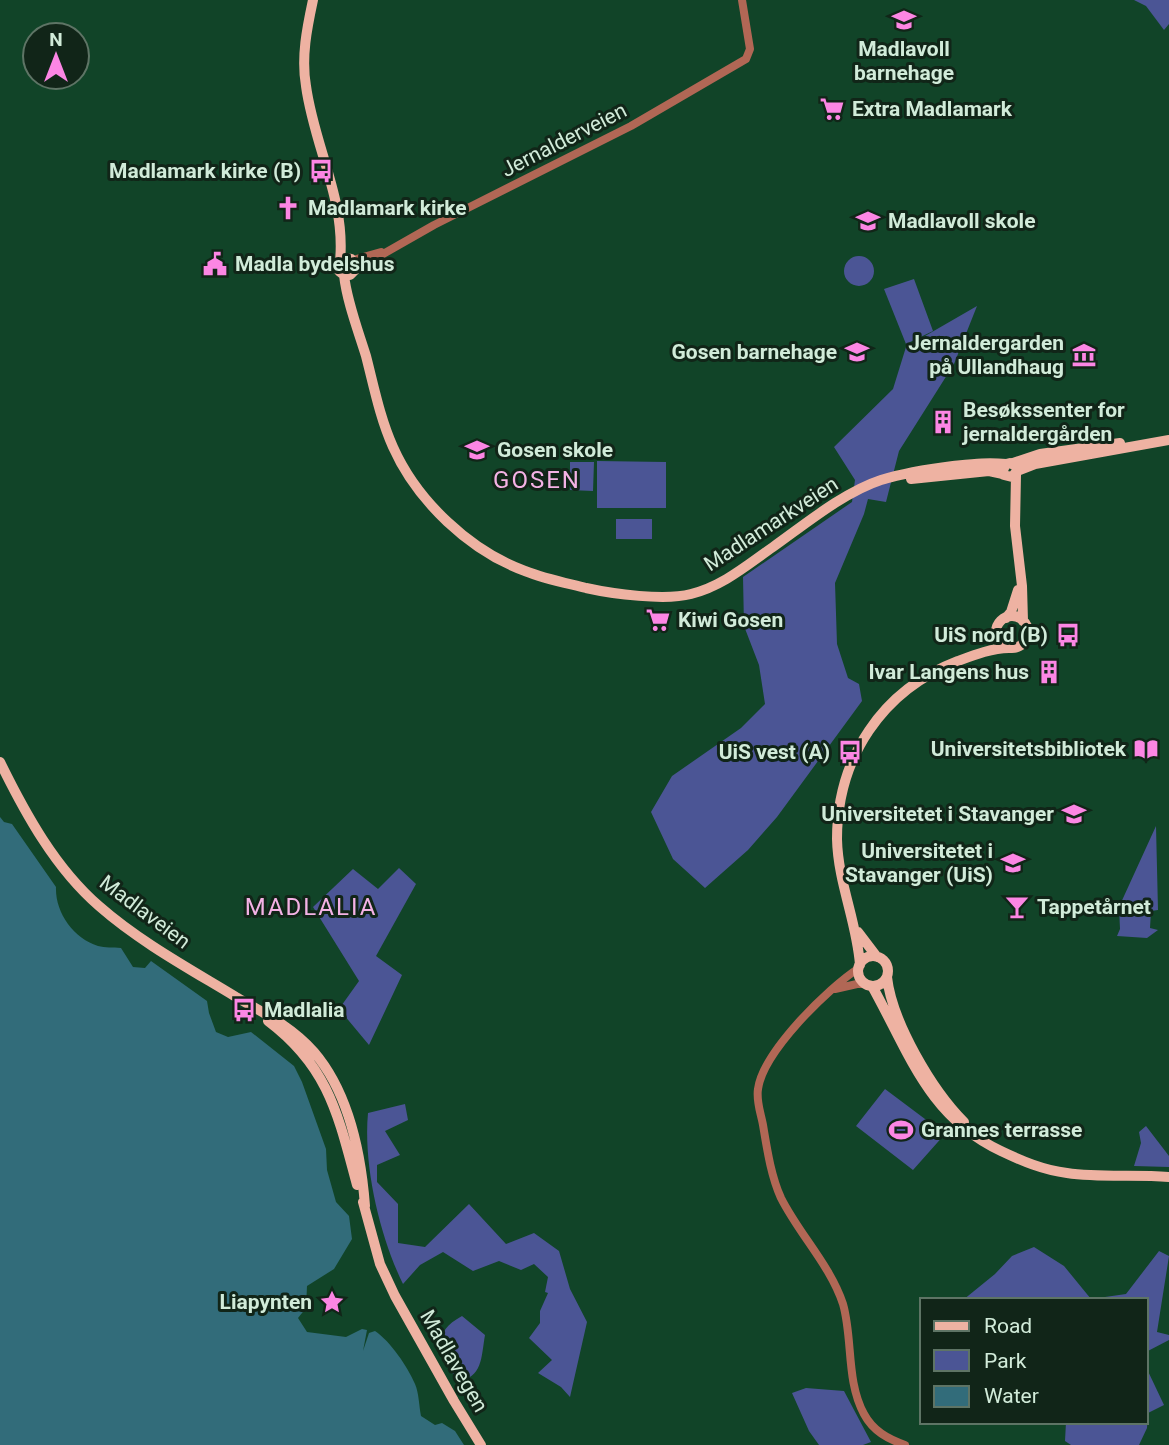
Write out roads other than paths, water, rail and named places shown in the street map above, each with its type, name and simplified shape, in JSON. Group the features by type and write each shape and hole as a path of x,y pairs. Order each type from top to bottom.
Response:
{"main road":[{"name":"Madlamarkveien","path":"313,0 304,51 305,85 313,117 342,197 351,264 354,315"},
{"name":"Madlamarkveien","path":"351,264 350,275 344,275 380,412 393,449 429,504 465,536 495,557 524,571 596,590 650,596 690,595 727,580 810,521 879,481 931,468 986,462 1010,471"},
{"path":"1010,471 1040,454 1169,434"},
{"path":"1010,471 1169,440"},
{"path":"1010,471 1023,621 1027,638 1021,645 970,657 921,678 899,695 876,720 854,759 844,791 837,838 840,873 859,947 860,979 869,985 939,1105 984,1144 1029,1164 1063,1172 1169,1177"},
{"path":"970,657 996,636 999,623 1006,618 1015,603 1020,579"},
{"path":"1006,618 1015,617 1023,621"},
{"path":"996,636 1001,644 1009,648"},
{"name":"Madlaveien","path":"0,762 38,833 86,894 149,943 243,1001 263,1010 294,1032 328,1071 347,1114 377,1253 395,1296"},
{"path":"852,923 877,957 885,962 889,992 903,1030 941,1096 964,1122 1000,1151"},
{"path":"859,967 867,958 877,957"},
{"path":"869,985 881,984 887,977"},
{"name":"Madlavegen","path":"395,1296 481,1445"}],"street":[{"name":"Jernalderveien","path":"351,264 387,250 631,126 743,61 750,52 742,0"},
{"path":"859,967 817,1000 767,1063 758,1087 758,1104 782,1199 831,1280 844,1307 859,1403 873,1427 905,1445"},
{"path":"832,990 857,984 869,985"}],"water":[{"path":"0,817 4,822 12,824 56,887 62,915 81,937 98,946 121,948 133,967 145,968 151,961 207,1001 216,1032 228,1037 251,1032 294,1066 326,1149 327,1170 336,1202 349,1216 352,1239 334,1269 307,1286 306,1308 298,1318 307,1332 346,1337 362,1329 367,1330 363,1351 369,1333 375,1331 381,1335 412,1377 421,1416 435,1425 442,1423 455,1431 464,1445 0,1445"}],"place":[{"name":"Madlavoll barnehage","path":"904,20"},
{"name":"Extra Madlamark","path":"832,109"},
{"name":"Madlamark kirke (B)","path":"321,171"},
{"name":"Madlamark kirke","path":"288,208"},
{"name":"Madlavoll skole","path":"868,221"},
{"name":"Madla bydelshus","path":"215,264"},
{"name":"Gosen barnehage","path":"857,352"},
{"name":"Jernaldergarden på Ullandhaug","path":"1084,355"},
{"name":"Besøkssenter for jernaldergården","path":"943,422"},
{"name":"Gosen skole","path":"477,450"},
{"name":"Kiwi Gosen","path":"658,620"},
{"name":"UiS nord (B)","path":"1068,635"},
{"name":"Ivar Langens hus","path":"1049,672"},
{"name":"Universitetsbibliotek","path":"1146,749"},
{"name":"UiS vest (A)","path":"850,752"},
{"name":"Universitetet i Stavanger","path":"1074,814"},
{"name":"Universitetet i Stavanger (UiS)","path":"1013,863"},
{"name":"Tappetårnet","path":"1017,907"},
{"name":"Madlalia","path":"244,1010"},
{"name":"Grannes terrasse","path":"901,1130"},
{"name":"Liapynten","path":"332,1302"}],"district":[{"name":"GOSEN","path":"537,480"},
{"name":"MADLALIA","path":"311,907"}]}
